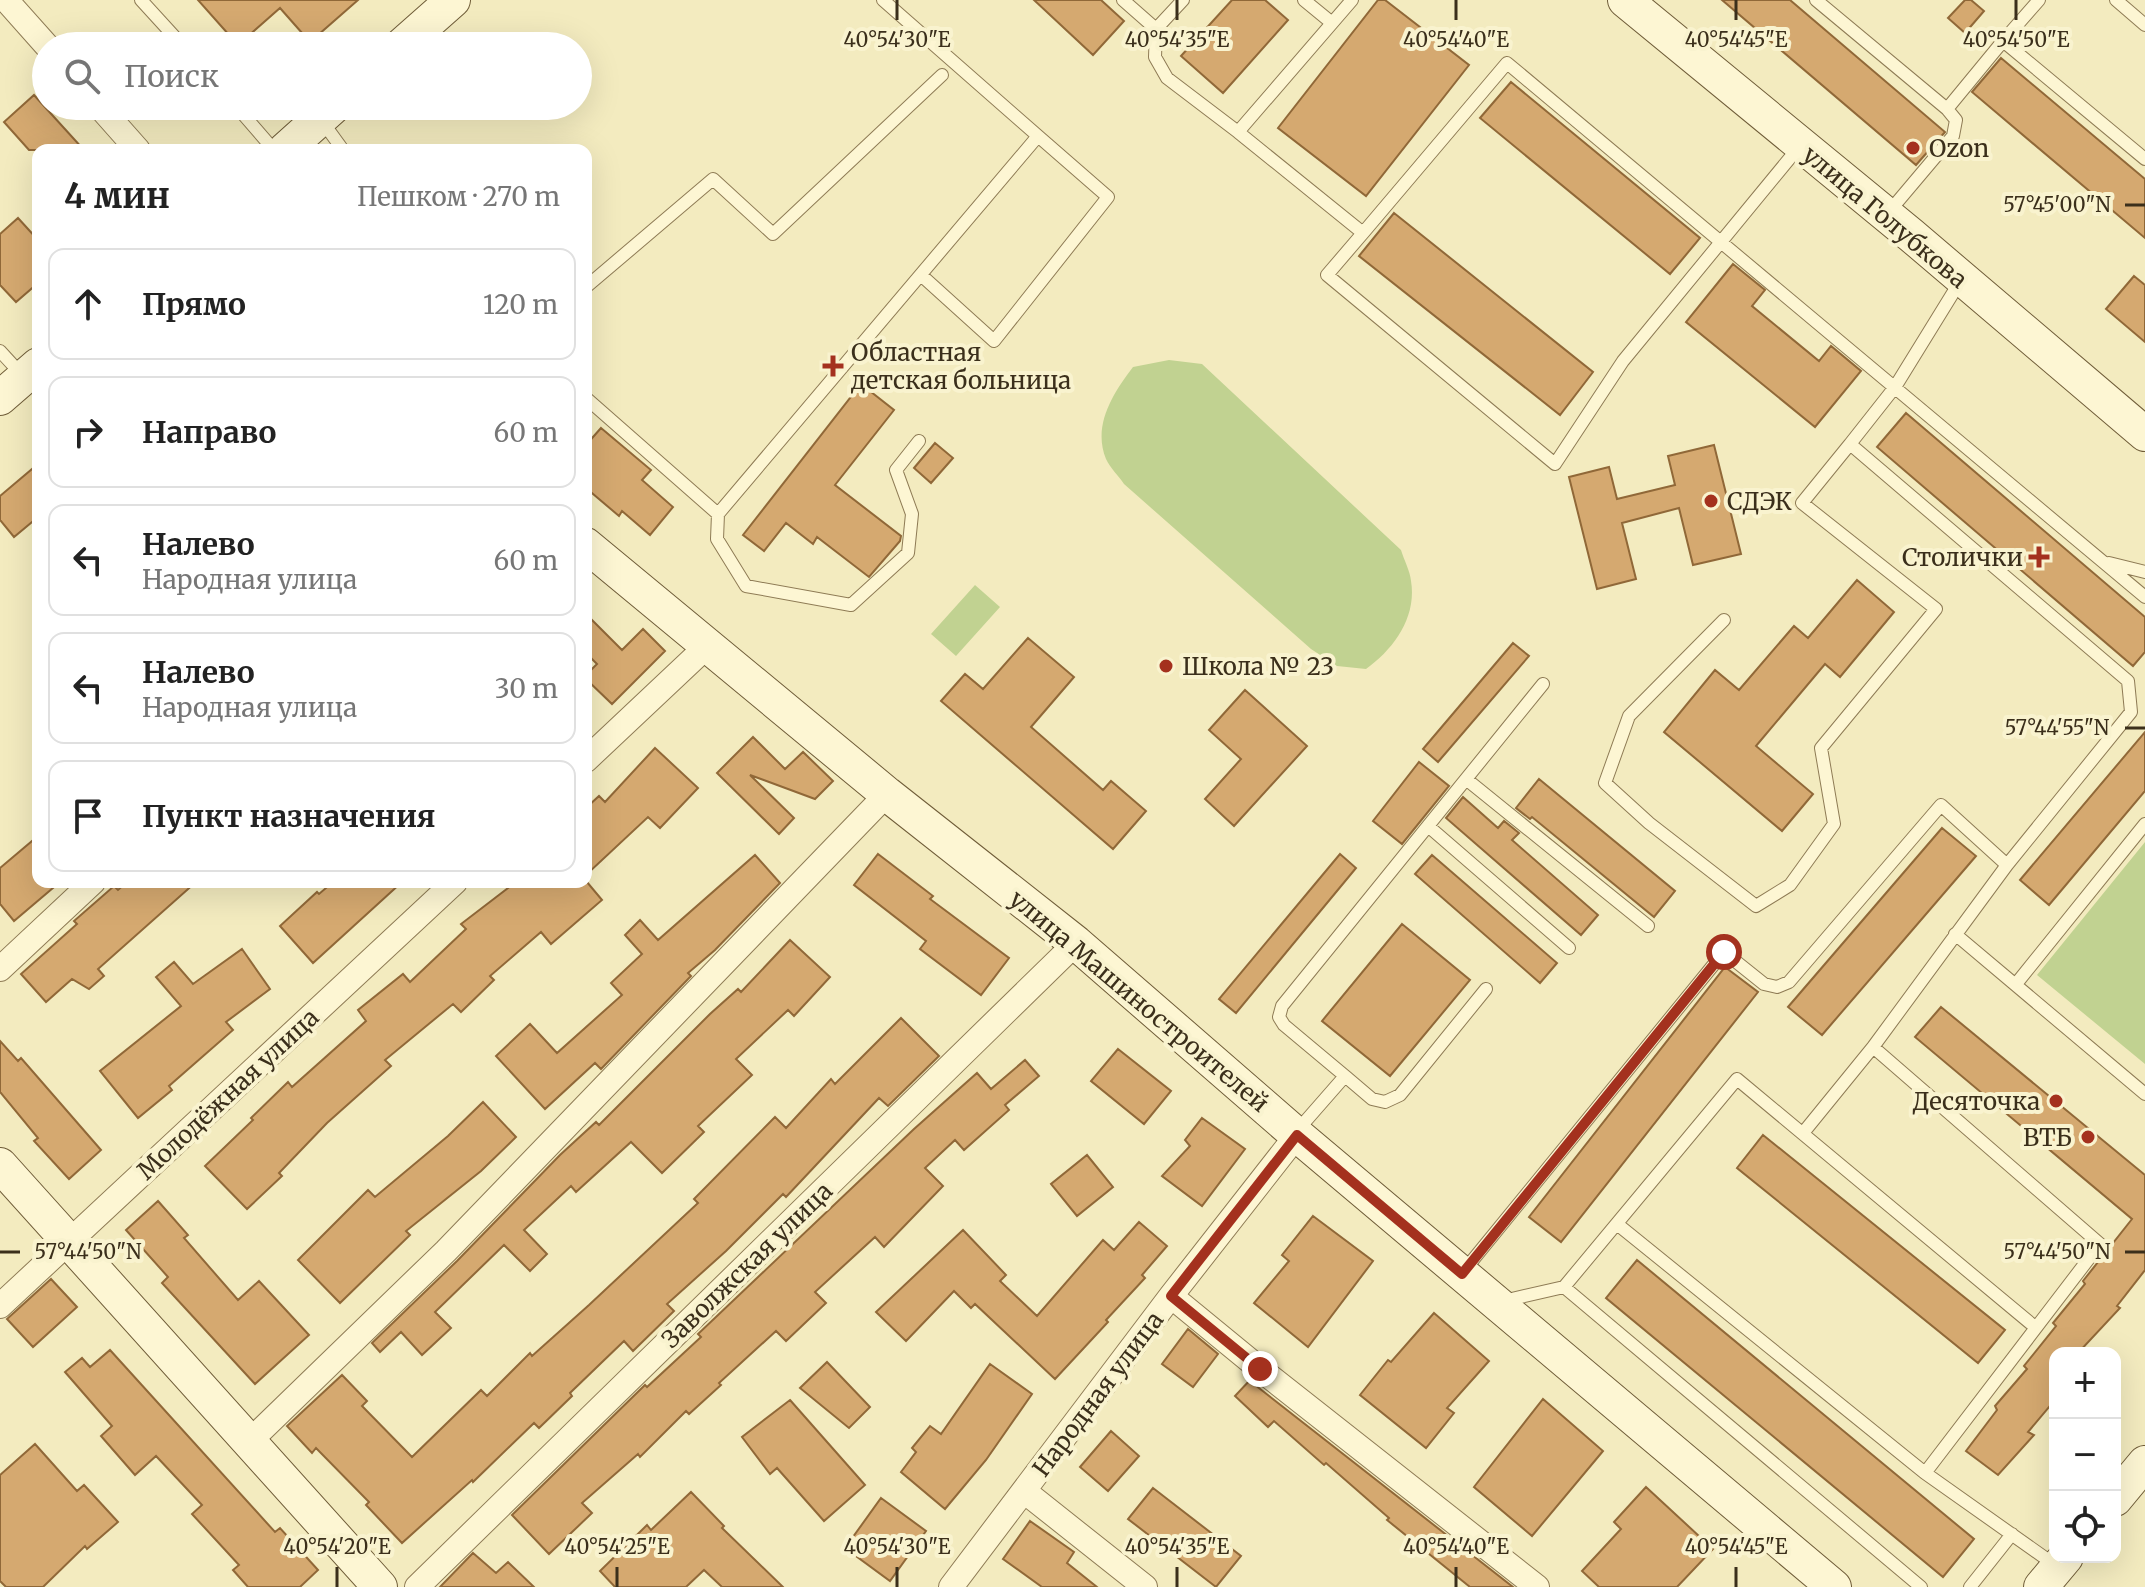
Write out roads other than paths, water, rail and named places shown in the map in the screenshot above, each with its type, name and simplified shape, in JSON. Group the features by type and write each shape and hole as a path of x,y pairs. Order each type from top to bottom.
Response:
{"street":[{"path":"6,0 35,32"},
{"path":"417,32 453,0"},
{"name":"улица Голубкова","path":"1625,0 2145,434"},
{"path":"111,120 133,144"},
{"path":"292,144 318,120"},
{"name":"улица Машиностроителей","path":"592,550 887,794 1076,943 1297,1135 1834,1587"},
{"path":"592,754 706,647"},
{"path":"249,1442 446,1251 887,794"},
{"path":"0,969 87,888"},
{"name":"Молодёжная улица","path":"0,1306 449,888"},
{"name":"Заволжская улица","path":"417,1587 1076,943"},
{"name":"Народная улица","path":"951,1587 1297,1135"},
{"path":"0,1165 380,1587"},
{"name":"Народная улица","path":"1171,1296 1537,1587"},
{"path":"2121,1492 2145,1463"},
{"name":"Народная улица","path":"1024,1491 1145,1587"}],"lane":[{"path":"141,0 170,32"},
{"path":"883,0 1108,197 994,341 921,275"},
{"path":"1123,0 1156,29"},
{"path":"1183,0 1156,29 1155,57 1167,78 1363,233"},
{"path":"1304,0 1332,23"},
{"path":"1238,132 1352,0"},
{"path":"1816,0 1947,109 1956,120 1953,136 1886,215"},
{"path":"1947,109 2039,0"},
{"path":"2116,0 2145,25"},
{"path":"2003,41 2145,159"},
{"path":"1800,146 1721,242 1623,361 1555,464 1327,275 1507,63 1721,242 1895,387 2106,562 2145,597"},
{"path":"592,282 713,179 773,234 942,75"},
{"path":"248,120 269,144"},
{"path":"330,120 340,144"},
{"path":"919,441 896,470 912,514 908,553 851,605 746,586 717,539 718,514 1038,136"},
{"path":"1724,620 1629,716 1605,783 1649,823 1756,906 1790,885 1834,824 1821,748 1936,609 1802,503 1895,387 1961,280"},
{"path":"0,351 21,380"},
{"path":"592,403 718,514"},
{"path":"1803,1133 1873,1047 2007,865 2131,712 2128,681 1850,444"},
{"path":"2106,562 2145,572"},
{"path":"1486,989 1400,1095 1385,1102 1372,1099 1284,1025 1279,1017 1282,1006 1543,684"},
{"path":"1466,779 1648,926"},
{"path":"1462,1274 1724,952 1764,984 1777,987 1789,982 1941,805 2007,865"},
{"path":"2016,984 2145,824"},
{"path":"1428,826 1569,948"},
{"path":"1955,934 2145,1094"},
{"path":"1873,1047 2100,1244 1925,1473"},
{"path":"1297,1135 1345,1076"},
{"path":"1496,1303 1564,1287 1737,1079 2035,1327"},
{"path":"1617,1224 1925,1473 2012,1534 2055,1570"},
{"path":"1564,1287 1921,1587"},
{"path":"1970,1587 2012,1534"}],"place":[{"name":"Ozon","path":"1913,148"},
{"name":"Областная детская больница","path":"833,366"},
{"name":"СДЭК","path":"1711,501"},
{"name":"Столички","path":"2039,557"},
{"name":"Школа № 23","path":"1166,666"},
{"name":"Десяточка","path":"2056,1101"},
{"name":"ВТБ","path":"2088,1137"}]}
